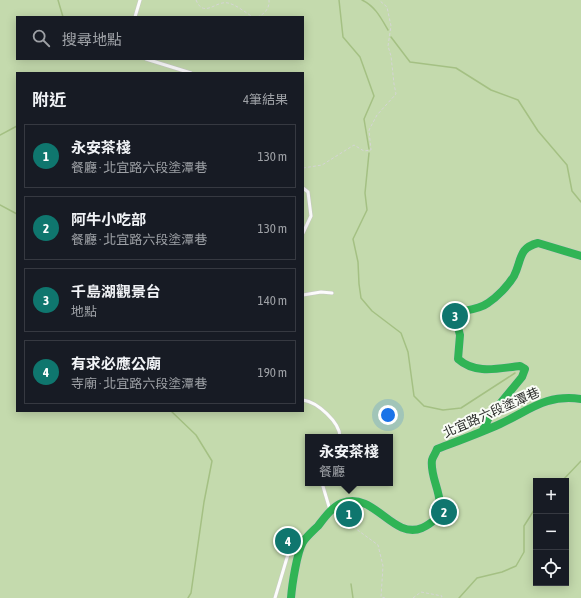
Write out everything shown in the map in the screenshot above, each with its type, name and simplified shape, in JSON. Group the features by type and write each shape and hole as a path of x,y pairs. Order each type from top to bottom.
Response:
{"street":[{"path":"483,430 488,417 522,377 525,369 520,366 488,369 474,368 463,365 458,359 460,335 455,317 458,312 487,305 512,278 519,259 526,247 531,244 538,243 581,256"},
{"name":"北宜路六段塗潭巷","path":"291,598 302,544 330,510 340,504 354,501 372,507 400,526 410,530 422,527 432,522 437,515 440,504 438,486 433,470 432,460 437,450 502,423 536,404 552,398 574,397 581,399"}],"lane":[{"path":"135,16 140,0"},
{"path":"149,60 188,72"},
{"path":"304,189 308,192 311,216 304,231"},
{"path":"304,295 321,292 332,293"},
{"path":"304,400 317,405 334,421 338,427 339,434"},
{"path":"323,486 330,510"},
{"path":"275,598 289,551 302,544"}],"path":[{"path":"196,0 202,8 209,9 223,2 229,3 251,16"},
{"path":"262,16 269,4 269,0"},
{"path":"304,168 322,165 354,145 364,151 371,150 370,130 377,114 396,94 392,56 388,46 391,26 387,7 379,0"},
{"path":"330,510 342,517 378,545 383,566 381,597 385,598"},
{"path":"413,598 421,592 442,596 441,598"}],"green space":[{"path":"0,0 581,0 581,598 0,598"}],"waterway":[{"path":"58,0 63,16"},
{"path":"339,0 343,37 360,57 374,96 364,119 369,149"},
{"path":"362,0 374,9 388,30"},
{"path":"391,37 410,62 456,68 491,90 518,100 538,131 567,165 572,191 581,202"},
{"path":"0,135 16,127"},
{"path":"369,153 365,193 367,210 353,239 358,262 361,298 372,311 401,333 408,352 414,396 424,406 443,410 461,408 515,373"},
{"path":"0,205 16,213"},
{"path":"172,412 196,435 212,461 204,502 191,593 188,598"},
{"path":"565,478 581,461"},
{"path":"459,598 477,578 502,572 516,566 524,552 524,526 533,512"},
{"path":"351,584 353,598"}],"traffic: fast":[{"path":"483,430 489,417 522,377 525,369 520,366 480,369 465,364 458,359 460,335 455,317 458,312 481,307 499,294 509,284 514,276 524,251 532,245 538,243 581,256"},
{"path":"291,598 297,561 303,542 335,507 342,503 354,501 374,509 401,527 411,530 422,528 433,521 438,514 440,506 432,468 432,460 437,449 511,419 539,404 558,399 581,399"}],"place":[{"name":"千島湖觀景台","path":"455,316"},
{"name":"阿牛小吃部","path":"444,512"},
{"name":"永安茶棧","path":"349,514"},
{"name":"有求必應公廟","path":"288,541"}]}
